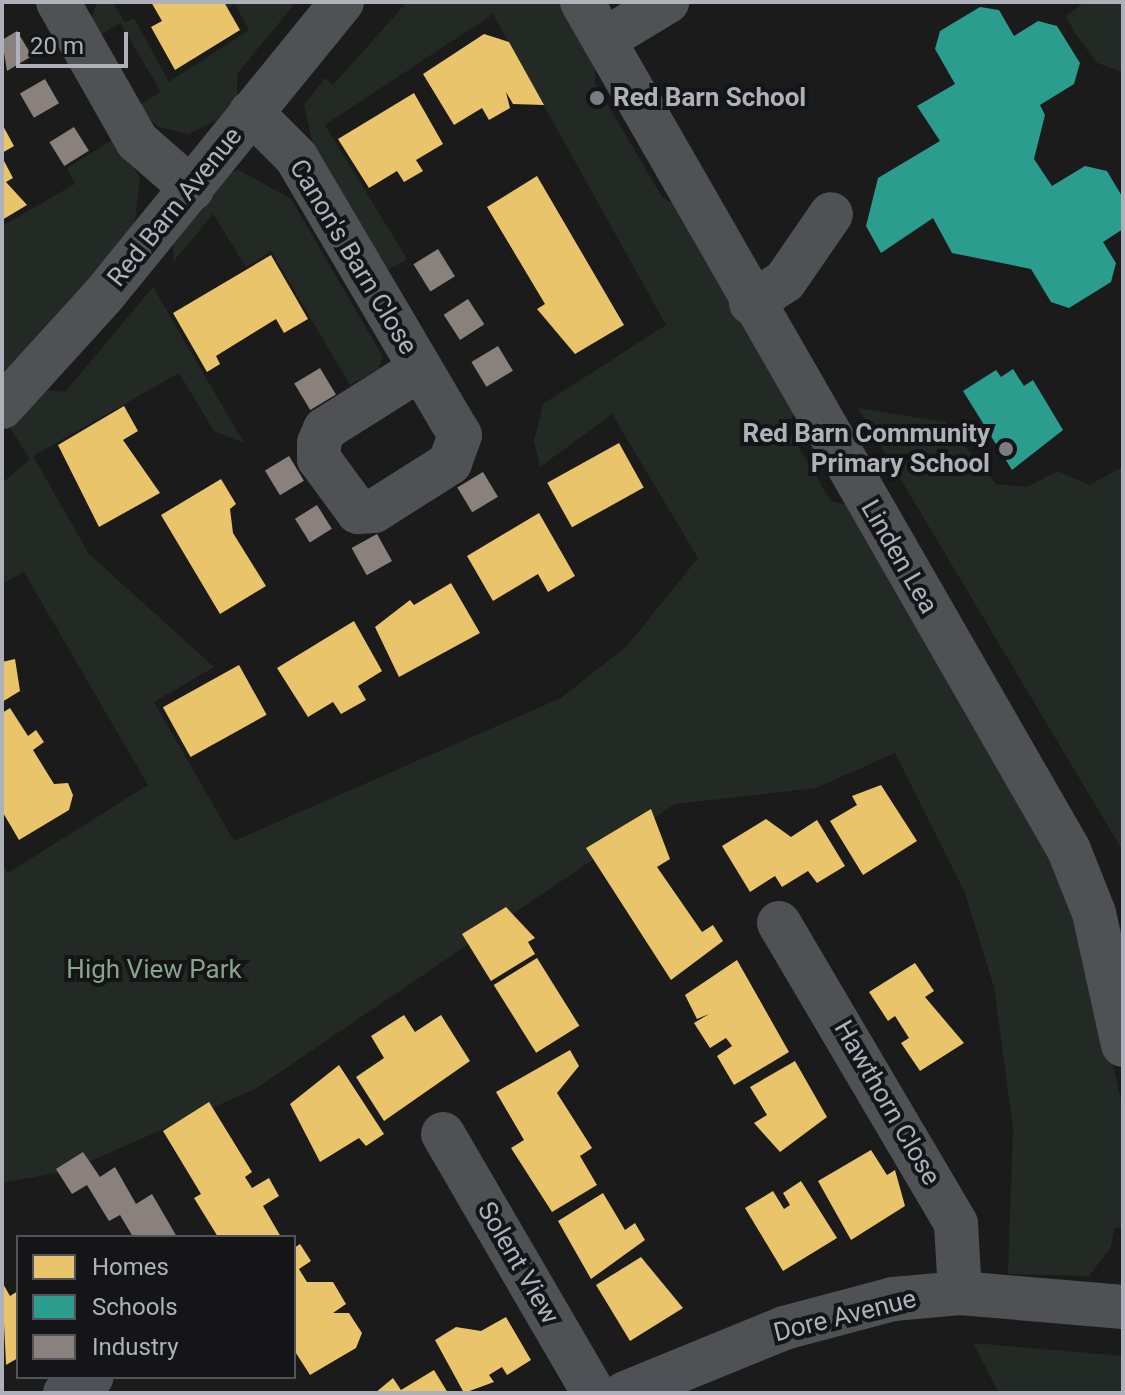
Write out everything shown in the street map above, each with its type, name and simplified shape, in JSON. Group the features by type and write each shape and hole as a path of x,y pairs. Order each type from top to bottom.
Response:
{"street":[{"path":"58,2 137,141 192,189"},
{"name":"Red Barn Avenue","path":"2,407 192,189 342,2"},
{"name":"Linden Lea","path":"582,2 751,303 1110,924 1123,1045"},
{"path":"604,40 667,2"},
{"name":"Canon's Barn Close","path":"251,112 296,157 420,369"},
{"path":"751,303 785,281 831,214"},
{"name":"Hawthorn Close","path":"779,923 956,1224 960,1293"},
{"name":"Solent View","path":"443,1134 622,1392"},
{"name":"Dore Avenue","path":"622,1392 784,1328 893,1299 960,1293 1123,1307"},
{"path":"65,1393 89,1379"}],"green space":[{"path":"97,2 113,2 125,23 134,18 169,82 249,30 235,4 227,9 224,2 296,2 237,74 237,96 224,117 188,134 159,127 136,107 161,92 120,23 95,38 90,23"},
{"name":"High View Park","path":"407,2 563,2 595,54 595,83 662,197 689,213 799,401 787,428 831,501 862,509 1067,870 1121,1100 1122,1227 1114,1228 1111,1247 1089,1276 1008,1274 1013,1128 994,987 965,893 895,753 816,788 675,804 255,1089 70,1170 2,1183 2,863 8,873 148,785 24,572 2,584 2,483 30,459 7,423 47,390 65,392 153,287 244,443 214,431 179,373 33,456 89,554 214,667 154,702 234,841 561,698 627,646 698,558 612,414 540,467 534,441 543,404 666,325 493,14 325,125 407,259 386,271 316,157 304,105 325,78 333,85"},
{"path":"1085,2 1123,2 1123,72 1097,63 1075,33 1066,16"},
{"path":"116,138 140,178 134,228 2,385 2,226 75,184 67,168"},
{"path":"239,170 291,199 383,357 378,369 350,385 271,251 246,267 213,214 173,262 174,236 224,174"},
{"path":"858,408 945,422 996,484 1027,487 1058,471 1089,485 1123,467 1123,851"},
{"path":"973,1343 1123,1356 1123,1393 999,1393"}],"building: Homes":[{"path":"151,2 224,2 240,30 175,70 151,27 162,21"},
{"path":"484,34 509,42 544,105 513,104 506,92 510,108 489,120 482,108 454,125 423,74"},
{"path":"414,93 443,144 416,160 423,171 404,182 397,171 369,188 338,139"},
{"path":"2,124 14,146 2,153"},
{"path":"2,157 13,178 6,182 27,205 2,220"},
{"path":"537,176 624,325 575,354 537,309 545,304 487,207"},
{"path":"271,255 308,319 284,333 276,319 216,356 220,364 207,372 173,313"},
{"path":"124,406 138,431 123,440 160,493 99,527 58,445"},
{"path":"619,443 644,488 572,527 547,483"},
{"path":"221,479 236,504 230,509 233,533 266,586 220,614 161,515"},
{"path":"539,513 575,576 548,592 538,574 493,601 467,556"},
{"path":"451,583 480,633 399,677 375,627 410,600 414,605"},
{"path":"354,621 382,671 358,686 366,700 341,714 333,702 308,717 277,668"},
{"path":"15,659 20,691 2,702 2,662"},
{"path":"239,665 267,715 191,757 163,707"},
{"path":"10,708 28,736 36,730 44,742 33,750 54,784 68,783 73,795 69,810 19,840 2,811 2,713"},
{"path":"881,785 917,841 863,875 830,821 857,805 852,796"},
{"path":"651,809 670,859 657,867 702,932 713,925 723,941 671,980 586,848"},
{"path":"766,819 791,837 817,820 845,866 817,883 808,871 782,887 775,876 750,892 722,846"},
{"path":"506,907 535,938 528,942 535,954 491,981 462,934"},
{"path":"537,958 579,1026 536,1053 494,985"},
{"path":"737,960 789,1052 734,1085 717,1056 732,1046 726,1038 710,1048 694,1023 709,1014 697,1019 685,995"},
{"path":"915,963 934,991 925,997 964,1043 920,1071 901,1043 909,1038 895,1016 888,1021 869,992"},
{"path":"404,1015 415,1032 441,1015 470,1061 384,1121 356,1077 384,1058 371,1036"},
{"path":"570,1050 579,1066 557,1093 592,1148 580,1156 597,1185 552,1212 511,1148 524,1140 496,1092"},
{"path":"795,1061 827,1117 780,1152 754,1123 767,1115 750,1087"},
{"path":"339,1065 384,1134 366,1146 359,1138 320,1162 290,1104"},
{"path":"209,1102 252,1172 245,1177 252,1188 269,1178 279,1196 263,1206 280,1235 217,1235 194,1198 201,1194 163,1131"},
{"path":"871,1150 887,1175 895,1170 905,1206 851,1240 818,1181"},
{"path":"801,1181 837,1238 783,1271 745,1208 773,1191 784,1209 790,1205 783,1193"},
{"path":"603,1193 625,1230 635,1223 645,1240 591,1279 558,1221"},
{"path":"300,1244 311,1261 299,1269 307,1282 333,1282 346,1304 333,1313 349,1313 362,1333 356,1348 310,1375 296,1353 296,1247"},
{"path":"641,1257 683,1308 630,1341 596,1285"},
{"path":"2,1282 10,1296 16,1292 16,1359 6,1365"},
{"path":"506,1317 531,1360 507,1375 502,1367 489,1375 494,1382 464,1393 435,1340 456,1327 481,1331"},
{"path":"434,1370 448,1393 375,1393 393,1378 401,1390"}],"building: Schools":[{"path":"980,7 999,10 1014,36 1038,21 1057,26 1080,63 1074,84 1040,105 1045,115 1034,159 1052,186 1085,166 1107,171 1123,198 1123,229 1103,242 1116,263 1111,282 1069,308 1051,302 1031,269 952,253 933,218 881,253 866,226 878,178 940,141 917,106 955,84 935,49 940,31"},
{"path":"1013,369 1024,386 1033,380 1063,430 1012,470 963,391 996,370 1001,377"}],"building: Industry":[{"path":"17,31 32,56 7,71 2,40"},
{"path":"45,79 59,103 34,118 20,94"},
{"path":"74,127 89,151 64,166 49,142"},
{"path":"438,249 455,276 430,292 413,264"},
{"path":"468,299 484,324 460,340 444,315"},
{"path":"498,346 513,371 486,387 471,362"},
{"path":"320,368 336,395 310,410 294,383"},
{"path":"289,456 304,481 280,495 265,470"},
{"path":"483,472 498,497 472,512 457,487"},
{"path":"317,505 332,529 310,543 295,519"},
{"path":"377,534 392,561 367,575 352,548"},
{"path":"83,1152 100,1177 115,1167 136,1204 152,1194 176,1235 132,1235 120,1215 109,1221 87,1185 72,1194 56,1169"}],"place":[{"name":"Red Barn School","path":"597,98"},
{"name":"Red Barn Community Primary School","path":"1006,449"}]}
